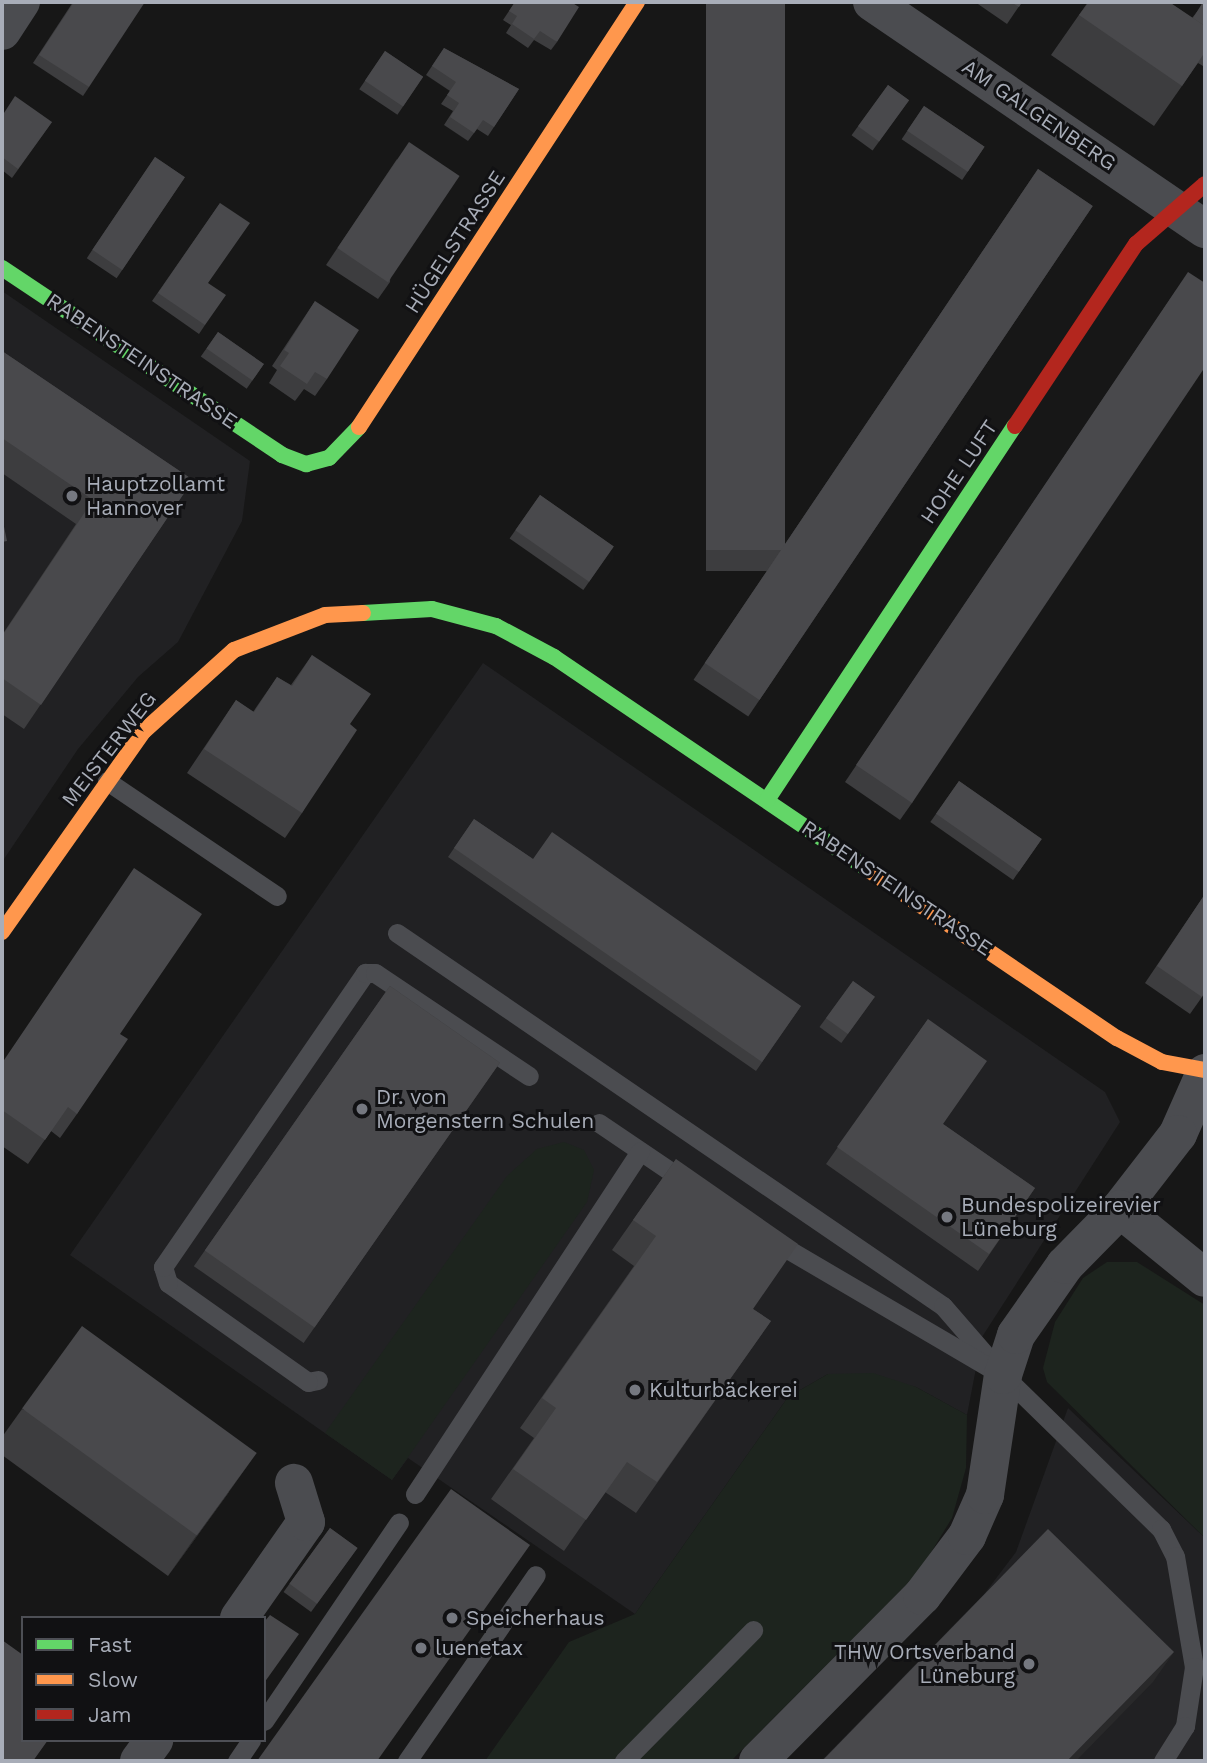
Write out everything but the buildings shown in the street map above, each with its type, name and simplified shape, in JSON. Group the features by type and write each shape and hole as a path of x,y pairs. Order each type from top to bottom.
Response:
{"street":[{"path":"2,31 21,2"},
{"name":"HÜGELSTRASSE","path":"282,455 306,464 329,458 352,438 637,2"},
{"name":"AM GALGENBERG","path":"872,2 1190,219"},
{"name":"HOHE LUFT","path":"766,800 1136,244 1190,219 1205,184"},
{"name":"RABENSTEINSTRASSE","path":"2,268 282,455"},
{"name":"MEISTERWEG","path":"2,932 107,781 182,691 234,650 325,615 432,609 496,626 598,685"},
{"name":"RABENSTEINSTRASSE","path":"598,685 1117,1038 1162,1062 1205,1071 1178,1133 1120,1209 1036,1302 1003,1375 985,1495 967,1536 922,1596 758,1761"},
{"path":"1120,1209 1205,1278"},
{"path":"240,1616 306,1522 294,1483"},
{"path":"139,1761 152,1742"}],"lane":[{"path":"107,781 277,896"},
{"path":"397,933 901,1274 943,1306 1003,1375 1161,1529 1175,1556 1194,1667 1185,1726 1163,1761"},
{"path":"318,1380 308,1382 168,1283 163,1267 365,973 375,973 529,1076"},
{"path":"599,1123 709,1198"},
{"path":"415,1494 639,1151"},
{"path":"756,1229 837,1283 1003,1375"},
{"path":"266,1718 399,1522"},
{"path":"407,1761 536,1575"},
{"path":"624,1761 754,1630"},
{"path":"237,1761 250,1742"}],"shaded area":[{"path":"2,291 250,461 242,521 178,642 138,677 78,749 2,862"},
{"path":"483,663 1105,1092 1120,1122 982,1337 967,1415 916,1387 828,1374 788,1397 635,1614 408,1458 392,1480 70,1255"},
{"path":"564,1142 584,1150 594,1170 587,1202 392,1480 325,1433 507,1176 537,1149"},
{"path":"1107,1262 1137,1262 1205,1305 1205,1538 1047,1382 1043,1368 1055,1322 1083,1278"},
{"path":"873,1373 916,1387 967,1415 966,1468 952,1518 919,1572 731,1761 485,1761 569,1642 635,1614 788,1397 828,1374"},
{"path":"1068,1408 1205,1538 1205,1761 821,1761 985,1593 1016,1552"}],"traffic: fast":[{"path":"2,268 282,455 306,464 329,458 359,427"},
{"path":"767,800 1015,426"},
{"path":"363,613 432,609 496,626 554,657 867,869"}],"traffic: slow":[{"path":"359,427 637,2"},
{"path":"2,932 144,731 234,650 325,615 363,613"},
{"path":"867,869 1117,1038 1162,1062 1205,1070"}],"traffic: jam":[{"path":"1015,426 1136,244 1205,184"}],"place":[{"name":"Hauptzollamt Hannover","path":"72,496"},
{"name":"Dr. von Morgenstern Schulen","path":"362,1109"},
{"name":"Bundespolizeirevier Lüneburg","path":"947,1217"},
{"name":"Kulturbäckerei","path":"635,1390"},
{"name":"Speicherhaus","path":"452,1618"},
{"name":"luenetax","path":"421,1648"},
{"name":"THW Ortsverband Lüneburg","path":"1029,1664"}]}
